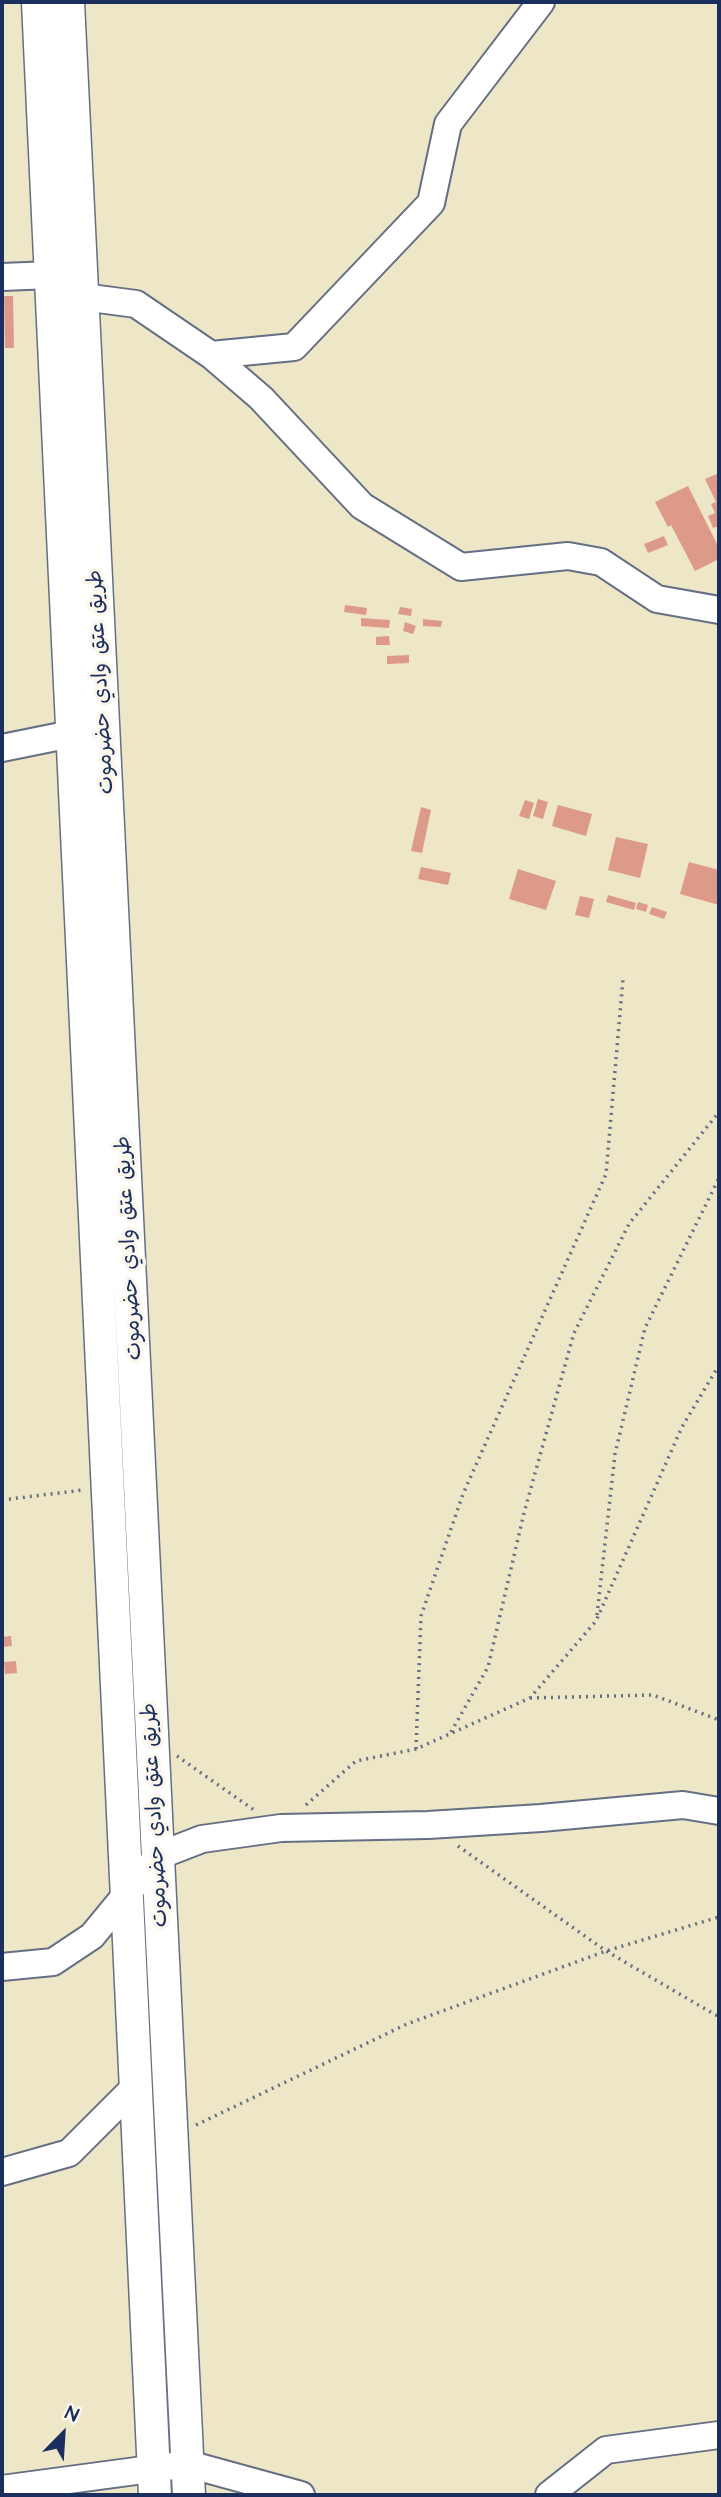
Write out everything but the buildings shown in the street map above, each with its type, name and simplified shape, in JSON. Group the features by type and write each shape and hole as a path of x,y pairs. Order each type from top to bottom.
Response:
{"main road":[{"name":"طريق عتق وادي حضرموت","path":"38,2 83,297 189,2495"},
{"name":"طريق عتق وادي حضرموت","path":"68,2 51,275 155,2482"},
{"path":"51,275 63,279 71,289 75,331 86,371"},
{"path":"149,2359 183,2358"}],"street":[{"path":"211,355 294,346 431,203 447,124 541,2"},
{"path":"2,277 51,275"},
{"path":"83,297 136,304 211,355 261,398 362,506 461,567 568,556 601,562 657,599 719,610"},
{"path":"2,748 71,734"},
{"path":"2,1967 53,1962 92,1936 158,1856 202,1839 281,1828 428,1825 683,1805 719,1811"},
{"path":"2,2172 69,2153 135,2086"},
{"path":"549,2495 606,2450 719,2435"},
{"path":"2,2489 155,2482 188,2464 301,2495"}],"path":[{"path":"416,1749 421,1616 463,1494 606,1174 623,979"},
{"path":"450,1734 488,1667 524,1513 574,1333 629,1224 719,1112"},
{"path":"596,1621 615,1454 645,1328 719,1178"},
{"path":"530,1698 596,1621 682,1427 719,1366"},
{"path":"2,1500 108,1487"},
{"path":"152,1738 281,1828 356,1761 416,1749 530,1698 653,1695 719,1720"},
{"path":"428,1825 606,1951 719,2017"},
{"path":"172,2137 407,2024 606,1951 719,1917"}]}
